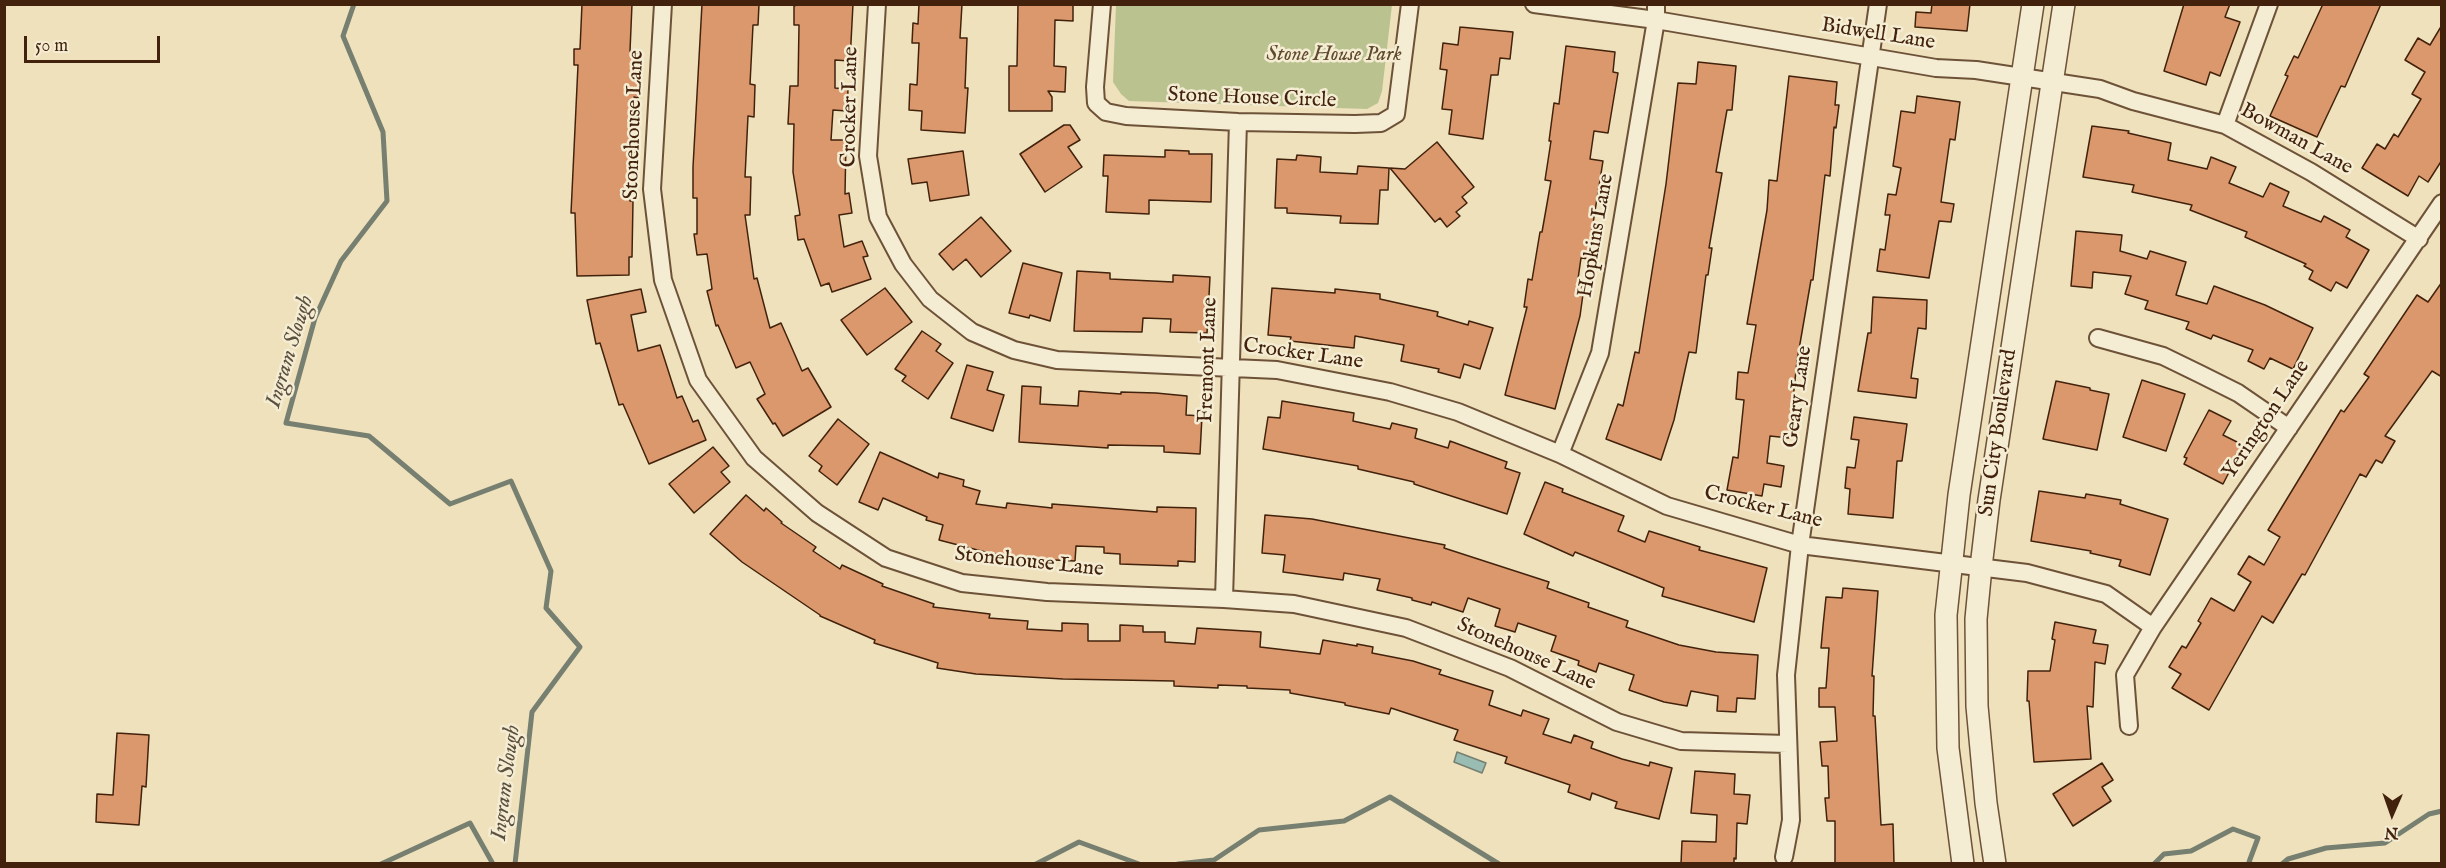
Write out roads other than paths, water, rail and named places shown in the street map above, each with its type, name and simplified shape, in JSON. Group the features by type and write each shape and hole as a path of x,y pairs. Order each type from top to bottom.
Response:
{"street":[{"name":"Stonehouse Lane","path":"663,4 652,189 663,280 698,380 754,458 817,513 886,558 962,582 1047,591 1294,604 1406,628 1510,668 1617,722 1682,741 1787,744"},
{"name":"Crocker Lane","path":"877,4 868,156 878,217 903,264 930,299 972,332 1014,350 1057,360 1277,370 1390,392 1458,412 1560,454 1667,506 1800,544 2027,573 2106,594 2153,627"},
{"name":"Stone House Circle","path":"1102,4 1095,87 1096,103 1106,112 1126,116 1238,122 1381,123 1396,114 1410,4"},
{"name":"Bidwell Lane","path":"1534,4 1656,12 1871,58 2037,79"},
{"name":"Geary Lane","path":"1784,857 1791,820 1786,675 1800,544 1878,4"},
{"name":"Sun City Boulevard","path":"1963,864 1954,805 1946,708 1946,615 1989,500 2037,79 2033,4"},
{"name":"Sun City Boulevard","path":"1995,864 1986,803 1977,706 1977,620 1966,565 1959,495 2037,79 2064,4"},
{"path":"2225,125 2269,4"},
{"name":"Hopkins Lane","path":"1560,454 1600,353 1656,12"},
{"name":"Bowman Lane","path":"2037,79 2100,89 2133,101 2225,125 2311,172 2418,239"},
{"name":"Fremont Lane","path":"1224,599 1238,122"},
{"name":"Yerington Lane","path":"2129,726 2125,675 2153,627 2442,203"},
{"path":"2098,338 2163,356 2238,393 2289,428"}],"water":[{"path":"1457,752 1486,763 1482,773 1454,762"}],"waterway":[{"name":"Ingram Slough","path":"354,4 343,36 383,132 387,201 341,261 315,318 286,423 369,436 450,504 511,481 551,571 546,608 580,647 532,712 515,864"},
{"name":"Ingram Slough","path":"1178,864 1214,860 1259,830 1344,821 1390,797 1499,864"},
{"name":"Ingram Slough","path":"2282,864 2288,859 2326,848 2385,843 2429,814 2442,811"},
{"path":"381,864 470,823 493,864"},
{"name":"Ingram Slough","path":"2154,864 2164,854 2191,851 2233,829 2258,838 2249,862 2251,864"},
{"name":"Ingram Slough","path":"1036,864 1079,842 1139,864"}],"park label":[{"name":"Stone House Park","path":"1334,56"}]}
